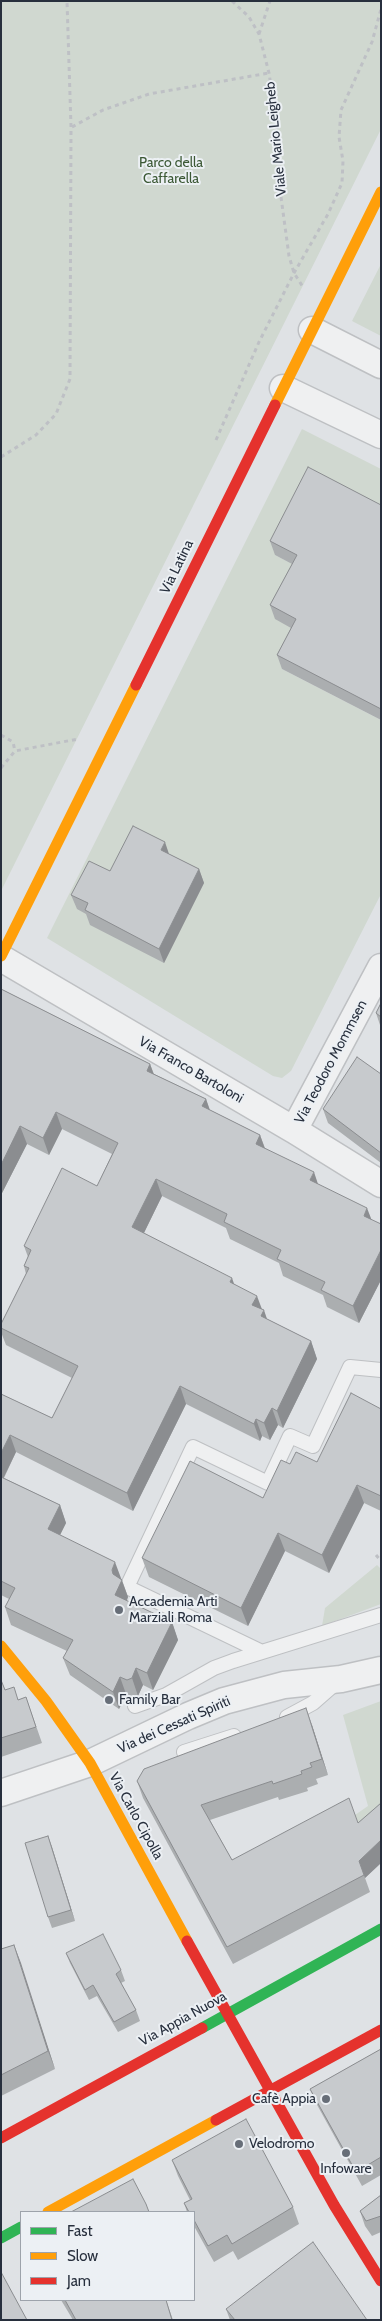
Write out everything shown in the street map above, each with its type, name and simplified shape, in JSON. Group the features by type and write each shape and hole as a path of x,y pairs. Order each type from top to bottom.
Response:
{"street":[{"name":"Via Latina","path":"1,957 381,192"},
{"path":"312,330 381,365"},
{"path":"283,388 381,435"},
{"name":"Via Franco Bartoloni","path":"1,957 294,1130 381,1184"},
{"name":"Via Teodoro Mommsen","path":"294,1130 381,967"},
{"name":"Via Carlo Cipolla","path":"1,1646 52,1708 90,1763 334,2205 381,2281"},
{"name":"Via dei Cessati Spiriti","path":"1,1793 90,1763 179,1720 224,1701 284,1685 341,1678 381,1670"},
{"name":"Via Appia Nuova","path":"1,2138 381,1929"},
{"path":"50,2211 381,2030"},
{"path":"1,2238 20,2228"}],"lane":[{"path":"262,1652 127,1587 193,1448 268,1483 290,1436 313,1446 350,1367 381,1370"},
{"path":"135,1706 166,1695 214,1668 381,1616"},
{"path":"272,1723 304,1709 341,1678"},
{"path":"184,1752 246,1732"}],"path":[{"path":"1,457 36,435 56,414 70,379 71,127 68,1"},
{"path":"260,34 270,1"},
{"name":"Viale Mario Leigheb","path":"235,2 249,16 260,34 269,73 277,128 281,197 289,256 294,273 302,286"},
{"path":"216,440 259,342 294,273 328,214 342,183 343,162 339,136 341,110 372,42 381,9"},
{"path":"71,127 103,110 149,94 269,73"},
{"path":"1,735 13,742 16,750"},
{"path":"1,768 16,750 79,739"},
{"path":"376,1555 381,1560"}],"green space":[{"name":"Parco della Caffarella","path":"1,1 381,1 381,129 1,891"},
{"path":"381,264 381,336 352,321"},
{"path":"302,429 381,469 381,516 275,555 376,607 282,669 381,720 381,894 291,1071 282,1078 273,1076 47,938"},
{"path":"377,1565 381,1569 381,1604 322,1626 325,1608"},
{"path":"381,1701 381,1824 361,1830 355,1815 368,1806 343,1715"}],"building":[{"path":"308,467 381,505 381,709 277,655 296,619 270,605 297,555 270,541"},
{"path":"133,826 165,842 161,850 199,869 159,949 85,910 88,903 71,895 89,861 110,871"},
{"path":"1,989 150,1064 147,1071 206,1099 202,1106 260,1135 256,1144 314,1172 310,1180 367,1208 364,1216 381,1224 381,1250 353,1306 321,1290 325,1282 277,1259 281,1250 224,1222 227,1214 156,1179 132,1227 232,1278 230,1282 257,1296 252,1305 264,1310 261,1316 311,1341 277,1411 272,1408 264,1423 256,1419 254,1424 180,1386 127,1493 10,1435 1,1453 1,1394 52,1418 78,1366 1,1328 1,1324 29,1268 24,1266 31,1250 24,1246 62,1168 97,1186 118,1143 56,1112 43,1138 20,1126 1,1165"},
{"path":"381,1003 381,1017 376,1013"},
{"path":"357,1057 381,1074 381,1153 323,1109"},
{"path":"351,1393 381,1409 381,1496 357,1485 322,1555 278,1533 241,1608 142,1558 190,1461 263,1498 281,1460 290,1464 296,1452 317,1462"},
{"path":"1,1477 60,1505 48,1529 115,1562 112,1570 113,1574 122,1580 115,1595 172,1622 147,1673 136,1668 132,1678 127,1680 120,1677 113,1692 63,1658 73,1640 5,1607 15,1588 1,1581"},
{"path":"1,1680 5,1690 14,1687 18,1700 26,1697 36,1727 1,1738"},
{"path":"306,1708 322,1759 310,1763 312,1767 301,1771 302,1774 273,1784 272,1781 201,1805 232,1860 349,1798 358,1823 381,1803 381,1840 359,1861 364,1875 227,1947 137,1781 144,1769"},
{"path":"48,1836 71,1910 48,1917 25,1843"},
{"path":"103,1934 121,1970 116,1974 136,2010 114,2022 93,1985 85,1990 66,1953"},
{"path":"14,1945 48,2051 1,2075 1,1949"},
{"path":"381,2049 381,2157 356,2172 310,2089"},
{"path":"246,2119 293,2207 232,2244 227,2235 208,2246 195,2222 195,2211 188,2211 184,2203 192,2199 172,2160"},
{"path":"133,2179 149,2211 73,2211"},
{"path":"381,2195 381,2216 366,2221 360,2211"},
{"path":"313,2242 367,2320 235,2320 226,2309"},
{"path":"1,2272 27,2320 1,2320"},
{"path":"66,2301 166,2301 172,2320 76,2320"}],"traffic: fast":[{"path":"202,2028 381,1929"},
{"path":"1,2238 20,2228"}],"traffic: slow":[{"path":"275,405 381,192"},
{"path":"1,956 136,685"},
{"path":"1,1646 46,1701 90,1763 187,1941"},
{"path":"50,2211 216,2120"}],"traffic: jam":[{"path":"136,685 275,405"},
{"path":"187,1941 334,2205 381,2281"},
{"path":"1,2138 202,2028"},
{"path":"216,2120 381,2030"}],"place":[{"name":"Accademia Arti Marziali Roma","path":"119,1610"},
{"name":"Family Bar","path":"109,1700"},
{"name":"Cafè Appia","path":"326,2099"},
{"name":"Velodromo","path":"239,2144"},
{"name":"Infoware","path":"346,2153"}]}
